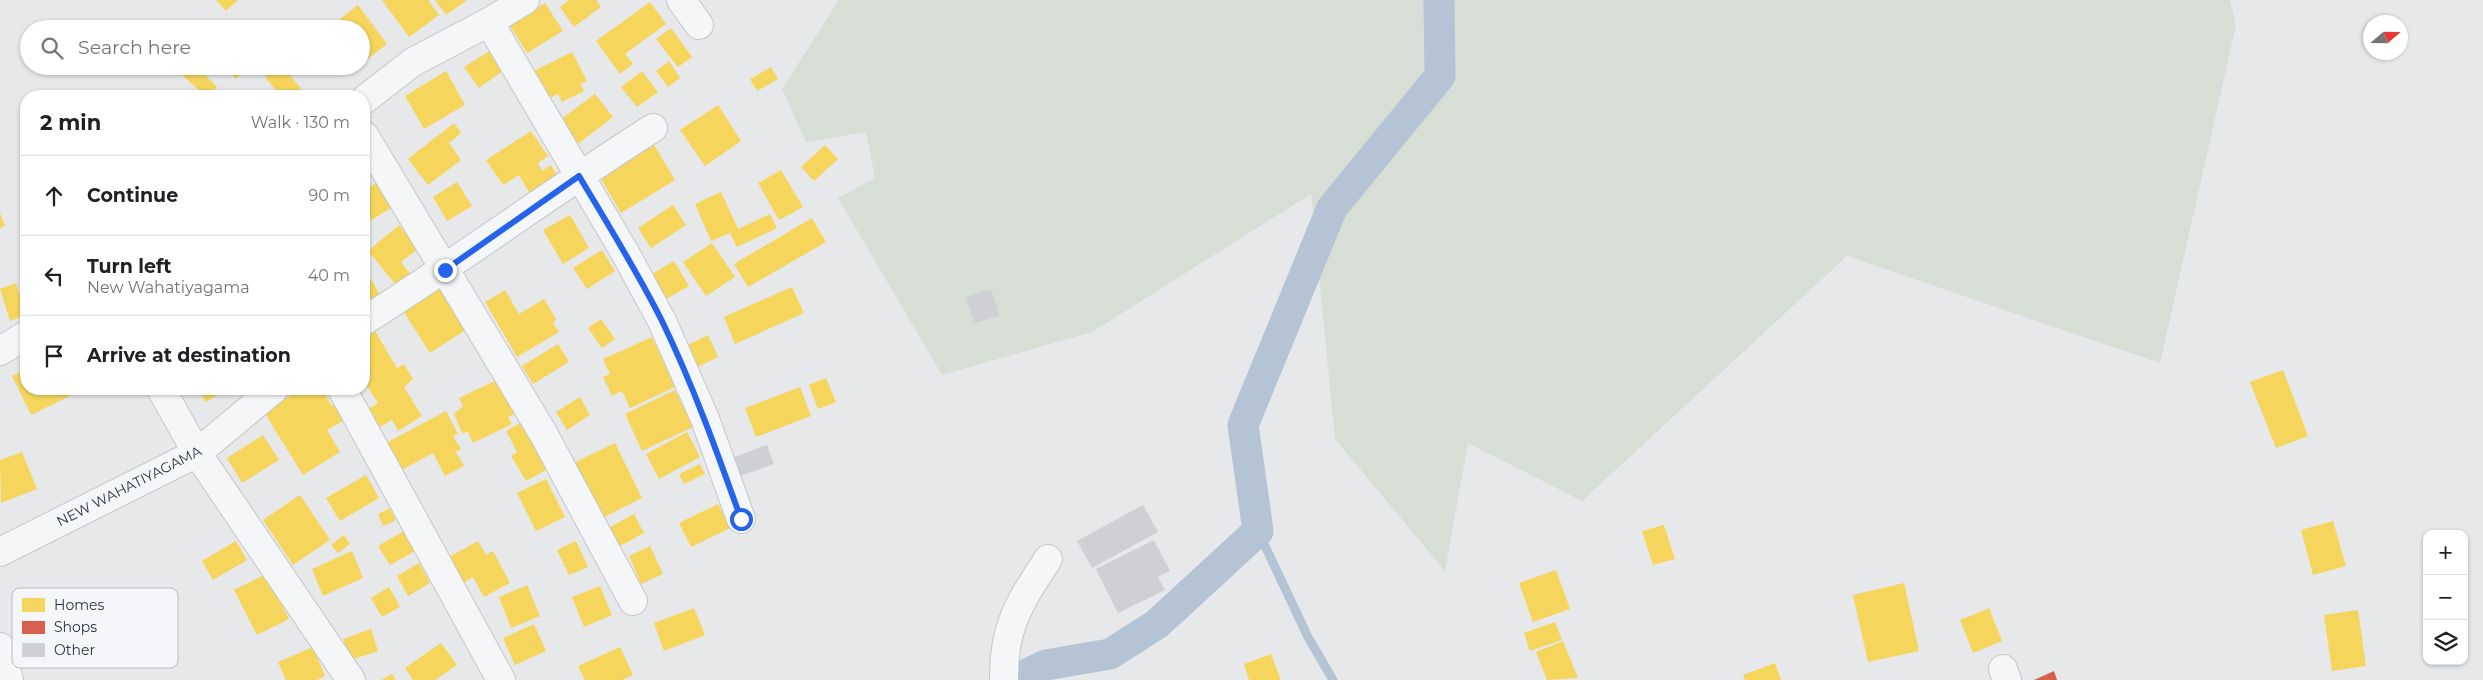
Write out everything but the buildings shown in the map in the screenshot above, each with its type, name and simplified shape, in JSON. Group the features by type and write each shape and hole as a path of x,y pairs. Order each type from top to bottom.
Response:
{"street":[{"path":"370,95 413,62 489,22 525,0"},
{"path":"681,0 699,25"},
{"path":"489,22 624,251 662,321 706,419 741,519"},
{"path":"370,318 445,270 579,176 653,128"},
{"path":"370,145 543,432 633,601"},
{"path":"0,351 20,339"},
{"path":"163,395 197,453 351,680"},
{"name":"NEW WAHATIYAGAMA","path":"0,552 197,453 267,395"},
{"path":"345,395 501,680"},
{"path":"1004,680 1006,641 1019,604 1048,559"},
{"path":"0,647 9,680"}],"shaded area":[{"path":"839,0 2230,0 2236,25 2160,363 1847,256 1582,501 1468,443 1445,571 1335,439 1311,194 1092,332 942,375 838,198 875,178 866,132 806,142 782,89"}],"waterway":[{"path":"1027,674 1046,665 1110,654 1157,624 1258,531 1243,425 1332,208 1440,76 1439,0"},
{"path":"1258,531 1308,637 1333,680"}],"route":[{"path":"445,270 579,176 624,251 662,321 706,419 741,519"}]}
